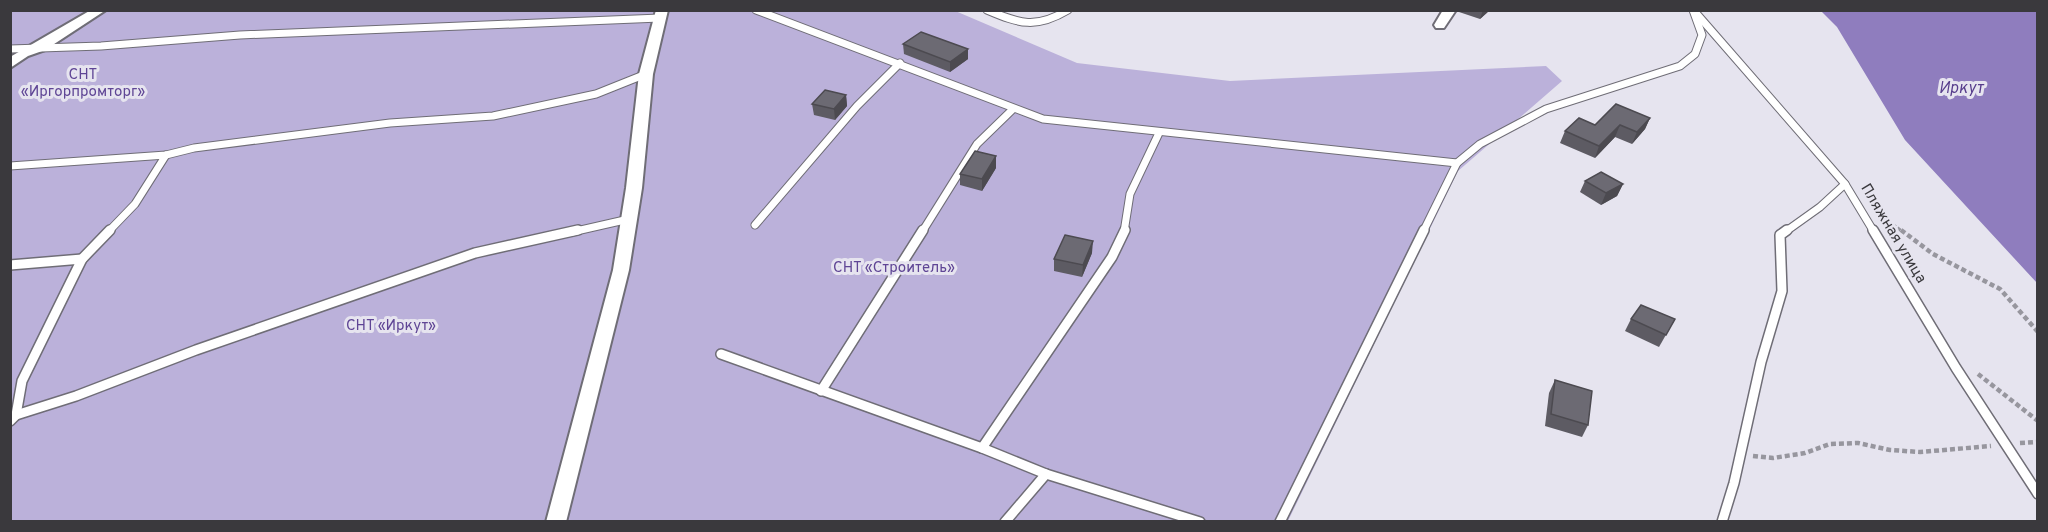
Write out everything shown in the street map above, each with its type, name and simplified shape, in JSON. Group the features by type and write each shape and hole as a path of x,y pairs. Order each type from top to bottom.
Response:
{"street":[{"path":"10,64 23,53 40,47 100,10"},
{"path":"1440,25 1450,10"},
{"path":"556,522 621,270 646,74 661,14"}],"lane":[{"path":"756,10 1043,119 1457,163"},
{"path":"987,10 1019,24 1051,22 1068,10"},
{"path":"1280,522 1457,163 1480,144 1546,109 1680,66 1695,54 1702,35 1694,10"},
{"name":"Пляжная улица","path":"1694,10 1845,184 1956,368 2037,494"},
{"path":"10,49 101,46 240,35 661,14"},
{"path":"755,225 857,106 900,63"},
{"path":"10,166 166,155 194,148 390,123 493,116 596,94 646,74"},
{"path":"821,391 977,144 1013,109"},
{"path":"982,448 1113,256 1126,227 1130,194 1159,133"},
{"path":"13,418 22,381 82,259 135,204 166,155"},
{"path":"1722,522 1761,362 1782,291 1780,235 1821,207 1845,184"},
{"path":"13,418 196,350 475,253 629,219"},
{"path":"10,265 82,259"},
{"path":"721,354 982,448 1046,474 1200,522"},
{"path":"10,383 22,381"},
{"path":"1005,522 1046,474"}],"path":[{"path":"1875,211 1933,254 2000,289 2037,332"},
{"path":"1973,370 2037,421"},
{"path":"1740,455 1773,458 1805,453 1830,444 1858,443 1890,450 1920,452 2006,443"}],"green space":[{"path":"953,10 1077,63 1230,81 1546,66 1562,81 1458,171 1288,521 11,522 10,11"}],"water":[{"name":"Иркут","path":"1821,11 2037,11 2037,283 1905,140 1837,27"}],"building":[{"path":"921,32 968,49 950,62 903,44"},
{"path":"825,90 846,95 834,109 812,104"},
{"path":"1616,104 1650,118 1637,132 1620,125 1599,146 1565,131 1579,118 1595,125"},
{"path":"975,151 996,156 982,179 960,174"},
{"path":"1601,172 1623,184 1606,193 1585,181"},
{"path":"1065,235 1093,241 1083,265 1054,259"},
{"path":"1641,305 1675,319 1666,335 1631,319"},
{"path":"1555,380 1592,391 1588,425 1551,414"}],"park label":[{"name":"СНТ «Иргорпромторг»","path":"83,82"},
{"name":"СНТ «Строитель»","path":"894,267"},
{"name":"СНТ «Иркут»","path":"391,325"}]}
